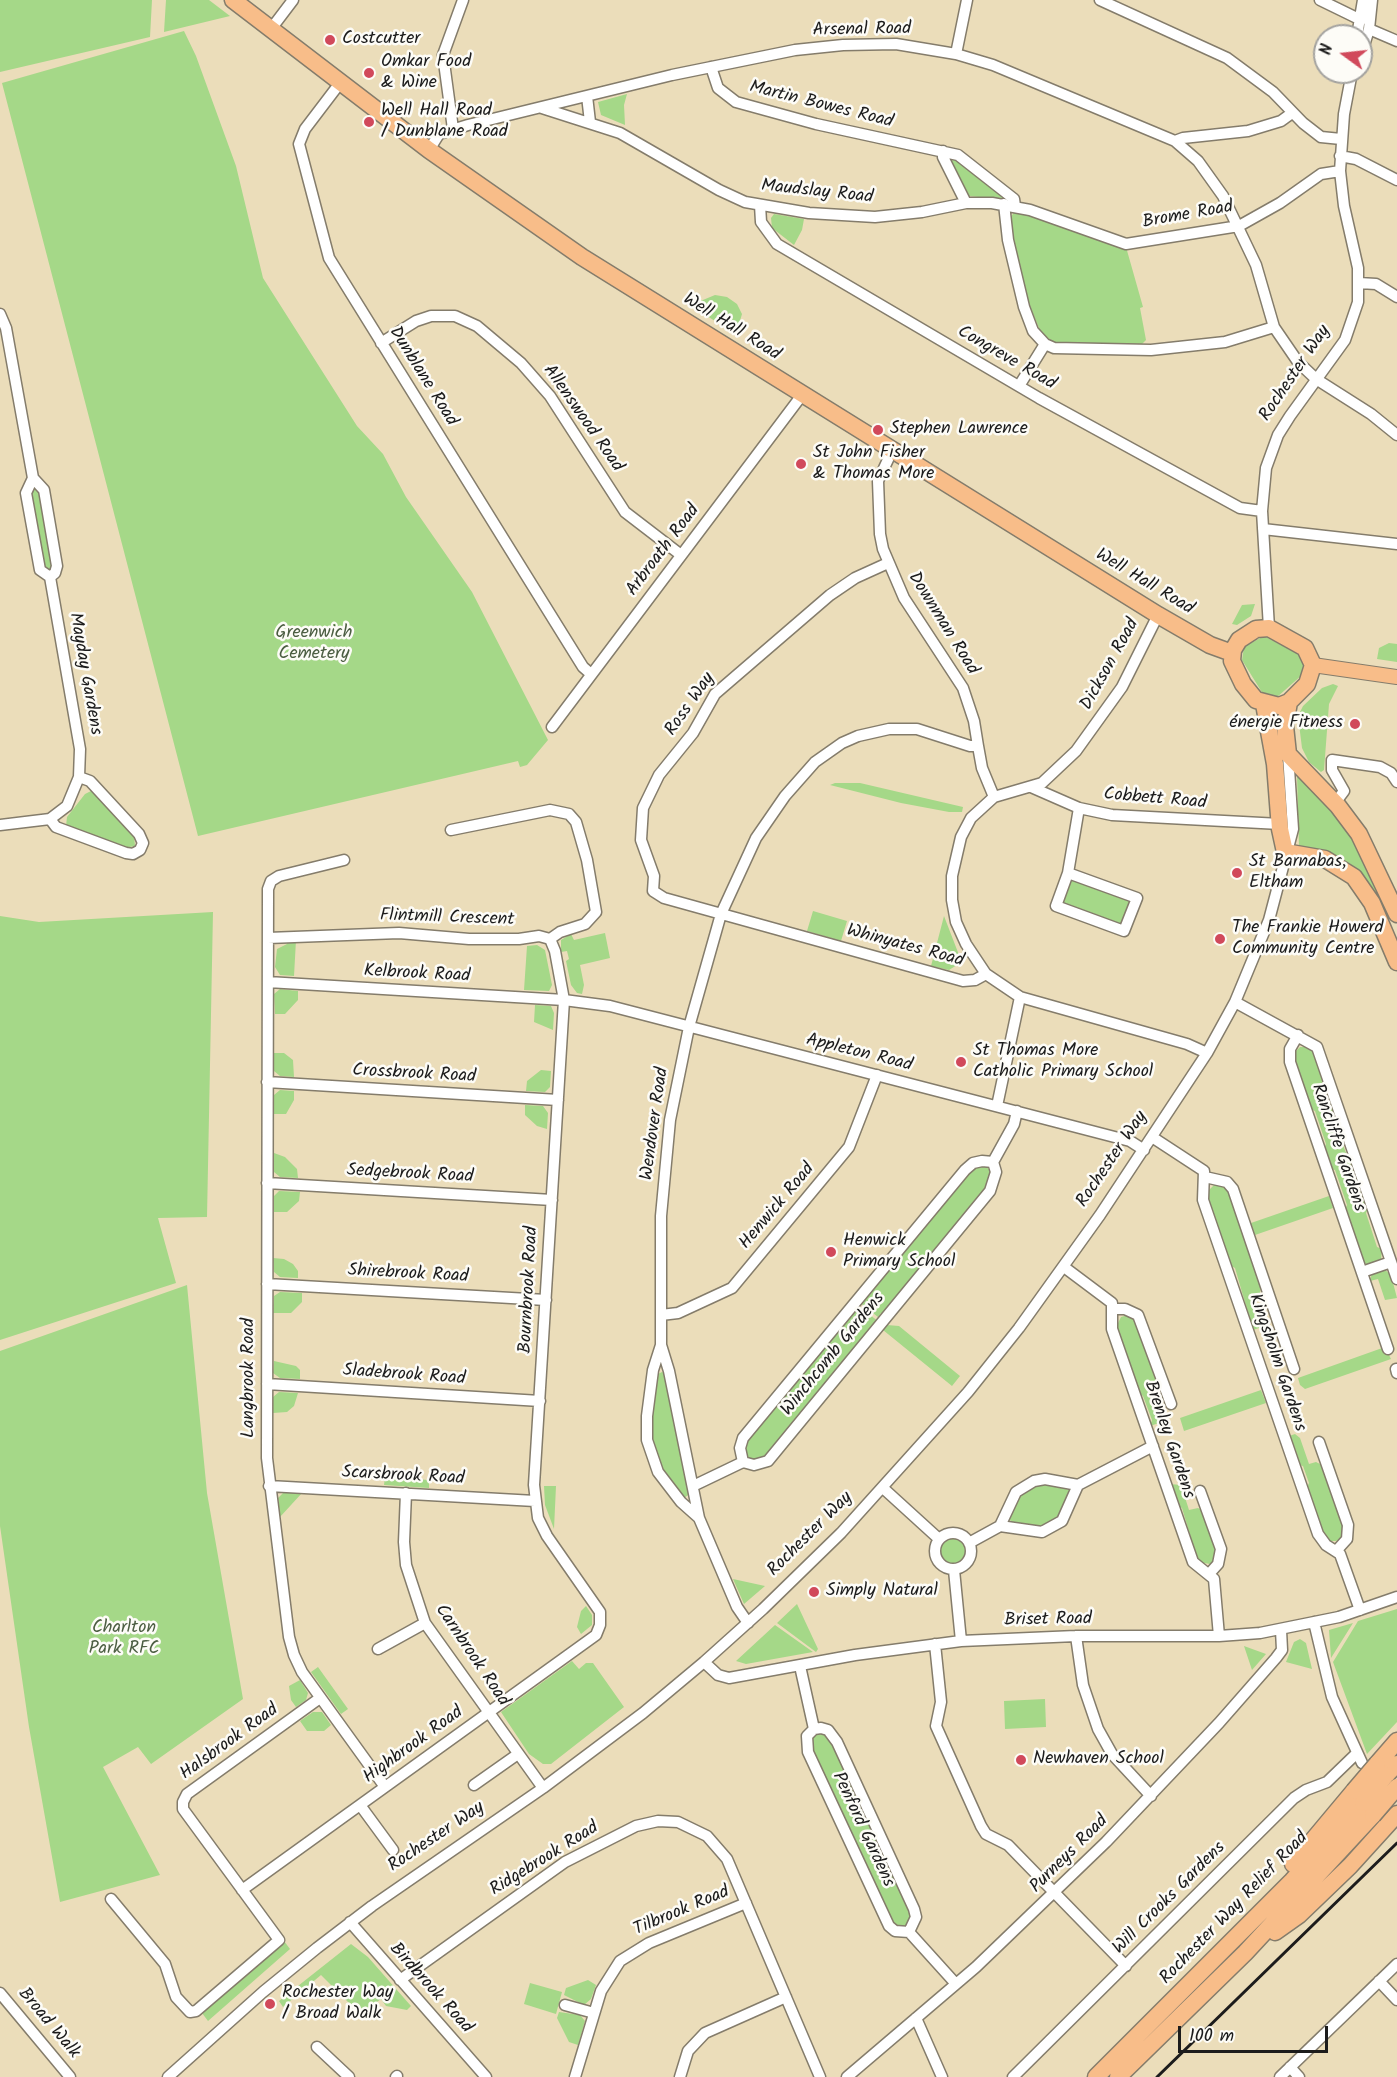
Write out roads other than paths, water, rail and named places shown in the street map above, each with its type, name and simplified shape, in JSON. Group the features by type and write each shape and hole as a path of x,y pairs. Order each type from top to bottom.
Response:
{"highway":[{"name":"Well Hall Road","path":"233,0 429,150 582,257 1158,615 1210,645 1232,653"},
{"path":"1269,628 1305,648 1313,665 1307,684 1289,702 1279,706 1264,704 1256,700 1243,684 1234,668 1232,653 1239,640 1251,631 1269,628"},
{"name":"Rochester Way","path":"1288,754 1286,726 1289,702"},
{"name":"Rochester Way","path":"1264,704 1275,764 1280,824 1285,852"},
{"path":"1288,754 1335,803 1359,834 1397,914"},
{"path":"1285,852 1325,860 1342,868 1365,890 1390,922 1397,962"},
{"path":"1363,1803 1379,1768 1397,1741"},
{"name":"Rochester Way Relief Road","path":"1118,2077 1245,1953 1363,1803 1379,1768"},
{"name":"Rochester Way Relief Road","path":"1096,2077 1239,1933 1363,1803"},
{"path":"1245,1953 1299,1915 1397,1814"}],"main road":[{"path":"1313,665 1397,677"}],"street":[{"path":"271,29 293,0"},
{"path":"453,129 443,55 463,0"},
{"path":"956,54 967,0"},
{"path":"1100,0 1227,58 1273,92 1321,137 1341,139"},
{"path":"1320,0 1361,20"},
{"path":"1360,24 1363,0"},
{"path":"1370,24 1372,0"},
{"path":"1373,31 1397,41"},
{"name":"Arsenal Road","path":"429,150 439,134 453,129 711,67 795,50 843,45 896,44 956,54 993,65 1175,141"},
{"name":"Martin Bowes Road","path":"711,67 718,88 736,102 816,124 958,155 1014,199 1010,205"},
{"name":"Dunblane Road","path":"340,83 301,136 300,152 329,258 583,667 591,674"},
{"name":"Rochester Way","path":"1269,628 1262,511 1263,487 1272,450 1290,416 1345,340 1355,312 1359,283 1340,171 1341,139 1350,84"},
{"path":"587,96 590,122"},
{"name":"Maudslay Road","path":"542,107 590,122 636,141 731,196 760,205 809,213 875,217 922,212 966,203 1010,205"},
{"path":"1292,112 1281,121 1248,131 1183,138 1175,141 1198,161 1212,178 1239,226 1260,275 1274,327 1298,362 1316,379 1371,414 1397,435"},
{"path":"943,151 943,157 966,203"},
{"path":"1340,156 1356,159 1397,180"},
{"name":"Brome Road","path":"1010,205 1119,242 1136,243 1239,226 1280,203 1321,174 1340,171"},
{"name":"Congreve Road","path":"760,205 761,222 777,244 1019,386 1240,508 1262,511"},
{"path":"1010,205 1008,240 1024,307 1033,331 1045,345 1054,348 1151,350 1225,342 1274,327"},
{"path":"1359,283 1376,284 1397,297"},
{"name":"Mayday Gardens","path":"0,314 6,328 33,478 44,490 57,566 55,573 50,577"},
{"name":"Allenswood Road","path":"381,343 416,321 431,316 455,316 477,326 521,363 550,396 626,512 681,555"},
{"path":"1019,386 1045,345"},
{"name":"Arbroath Road","path":"552,726 802,395"},
{"name":"Downman Road","path":"892,451 879,473 877,496 880,534 888,563 912,611 963,688 974,722 982,768 994,797"},
{"name":"Mayday Gardens","path":"33,478 26,493 39,570 50,577 80,749 79,777 67,806 50,819"},
{"path":"1263,529 1397,544"},
{"name":"Ross Way","path":"656,895 651,886 653,870 641,840 643,808 659,775 693,733 715,694 830,596 855,578 888,563"},
{"name":"Dickson Road","path":"986,974 973,958 956,922 952,900 952,876 961,837 971,818 994,797 1031,787 1051,777 1093,731 1126,680 1158,615"},
{"name":"Wendover Road","path":"699,1518 668,1488 658,1472 647,1440 646,1416 653,1370 661,1345 661,1215 664,1167 672,1111 689,1027 721,914 746,857 770,815 799,779 828,752 858,736 902,728 929,731 960,744 978,746"},
{"name":"Rochester Way","path":"168,2077 270,1986 350,1922 543,1788 643,1713 704,1662 807,1567 883,1488 968,1392 1064,1267 1207,1053 1236,1002 1266,931 1285,852 1293,829 1288,754"},
{"path":"1335,803 1344,791 1332,770 1332,760 1380,767 1391,773 1397,782"},
{"path":"0,825 50,819 56,827 126,853 133,854 140,850 143,843 139,834 90,781 79,777"},
{"name":"Cobbett Road","path":"1031,787 1079,807 1112,815 1280,824"},
{"path":"1068,873 1137,898 1125,932 1056,906 1068,873 1079,807"},
{"name":"Flintmill Crescent","path":"268,938 399,933 469,939 539,936 550,939 560,932 585,924 596,912 587,860 576,822 569,814 550,810 451,830"},
{"path":"268,938 268,889 271,881 279,876 344,860"},
{"name":"Whinyates Road","path":"656,895 963,981 975,980 986,974 1020,997 1187,1044 1207,1053"},
{"name":"Langbrook Road","path":"268,938 267,1384 269,1485 289,1637 302,1672 385,1787"},
{"name":"Bournbrook Road","path":"550,939 555,951 564,1000 535,1501 538,1518 547,1536 600,1612 600,1625"},
{"name":"Kelbrook Road","path":"268,982 564,1000"},
{"path":"997,1106 1020,997"},
{"name":"Appleton Road","path":"564,1000 610,1006 878,1075 1130,1141 1144,1150"},
{"name":"Rancliffe Gardens","path":"1236,1002 1317,1047 1397,1279"},
{"name":"Rancliffe Gardens","path":"1298,1035 1290,1049 1290,1062 1388,1349"},
{"name":"Henwick Road","path":"662,1315 678,1313 732,1288 849,1147 878,1075"},
{"name":"Crossbrook Road","path":"267,1083 558,1100"},
{"name":"Winchcomb Gardens","path":"693,1485 743,1462 754,1465 768,1461 990,1191 996,1172 993,1162 1014,1124 1017,1111"},
{"name":"Kingsholm Gardens","path":"1152,1137 1200,1167 1205,1177 1203,1200 1318,1534 1326,1545 1337,1550 1343,1560 1360,1610"},
{"name":"Winchcomb Gardens","path":"743,1462 740,1448 743,1438 925,1218 973,1163 993,1162"},
{"name":"Kingsholm Gardens","path":"1205,1177 1227,1182 1233,1189 1294,1369"},
{"name":"Sedgebrook Road","path":"267,1184 552,1200"},
{"path":"1362,1272 1391,1262"},
{"name":"Brenley Gardens","path":"1064,1267 1108,1299 1113,1309 1112,1329 1193,1562 1209,1574 1215,1584 1220,1636"},
{"name":"Shirebrook Road","path":"267,1284 546,1300"},
{"name":"Brenley Gardens","path":"1113,1309 1125,1309 1138,1315 1171,1404"},
{"name":"Wendover Road","path":"661,1345 669,1371 680,1434 699,1518 736,1607 748,1623"},
{"name":"Sladebrook Road","path":"267,1384 540,1401"},
{"name":"Kingsholm Gardens","path":"1319,1442 1349,1532 1347,1539 1337,1550"},
{"path":"969,1543 1000,1526 1020,1489 1039,1479 1078,1485 1153,1446"},
{"name":"Scarsbrook Road","path":"269,1485 535,1501"},
{"path":"1000,1526 1038,1533 1059,1524 1064,1518 1078,1485"},
{"path":"883,1488 939,1539"},
{"name":"Brenley Gardens","path":"1200,1491 1221,1549 1218,1564 1209,1574"},
{"name":"Carnbrook Road","path":"406,1493 404,1542 406,1565 425,1623 543,1788"},
{"path":"954,1570 938,1562 934,1551 939,1539 955,1533 969,1543"},
{"path":"954,1570 969,1560 969,1543"},
{"path":"954,1570 961,1641"},
{"name":"Briset Road","path":"704,1662 718,1675 729,1678 961,1641 1076,1636 1220,1636 1281,1630 1360,1610 1397,1597"},
{"path":"1314,1622 1332,1697 1379,1768"},
{"path":"378,1649 425,1623"},
{"name":"Highbrook Road","path":"242,1890 596,1635 600,1625"},
{"name":"Purneys Road","path":"847,2077 957,1984 1055,1893 1151,1796 1276,1658 1282,1644 1281,1630"},
{"path":"1076,1636 1083,1685 1098,1730 1112,1754 1151,1796"},
{"path":"935,1644 941,1702 936,1726 981,1826 986,1834 1008,1845 1126,1966"},
{"name":"Penford Gardens","path":"800,1666 814,1729"},
{"name":"Halsbrook Road","path":"111,1899 165,1964 180,2004 190,2012 196,2012 279,1940 183,1809 183,1802 187,1794 320,1698"},
{"name":"Penford Gardens","path":"909,1932 916,1917 914,1909 834,1735 828,1730 814,1729 807,1736 806,1745 889,1926 896,1931 909,1932 957,1984"},
{"path":"474,1785 518,1754"},
{"name":"Will Crooks Gardens","path":"1013,2077 1294,1798 1306,1790 1328,1782 1379,1768"},
{"path":"360,1805 393,1850"},
{"name":"Ridgebrook Road","path":"400,1980 543,1876 599,1843 648,1822 678,1822 707,1836 727,1859 820,2077"},
{"name":"Tilbrook Road","path":"575,2077 594,2013 609,1975 620,1961 633,1951 746,1903"},
{"name":"Birdbrook Road","path":"350,1922 486,2077"},
{"path":"1280,2077 1397,1964"},
{"path":"1379,1981 1397,2000"},
{"path":"680,2077 688,2051 705,2033 786,1997"},
{"name":"Broad Walk","path":"1,1998 70,2077"},
{"path":"565,2005 594,2013"},
{"path":"916,2018 942,2077"},
{"path":"317,2047 349,2077"},
{"path":"1290,2067 1299,2077"}],"railway":[{"path":"1157,2077 1397,1843"}],"place":[{"name":"Costcutter","path":"330,40"},
{"name":"Omkar Food & Wine","path":"369,73"},
{"name":"Well Hall Road / Dunblane Road","path":"369,122"},
{"name":"Stephen Lawrence","path":"878,430"},
{"name":"St John Fisher & Thomas More","path":"801,464"},
{"name":"énergie Fitness","path":"1355,724"},
{"name":"St Barnabas, Eltham","path":"1237,873"},
{"name":"The Frankie Howerd Community Centre","path":"1220,939"},
{"name":"St Thomas More Catholic Primary School","path":"961,1062"},
{"name":"Henwick Primary School","path":"831,1252"},
{"name":"Simply Natural","path":"814,1592"},
{"name":"Newhaven School","path":"1021,1760"},
{"name":"Rochester Way / Broad Walk","path":"270,2004"}],"park label":[{"name":"Greenwich Cemetery","path":"314,644"},
{"name":"Charlton Park RFC","path":"124,1639"}]}
